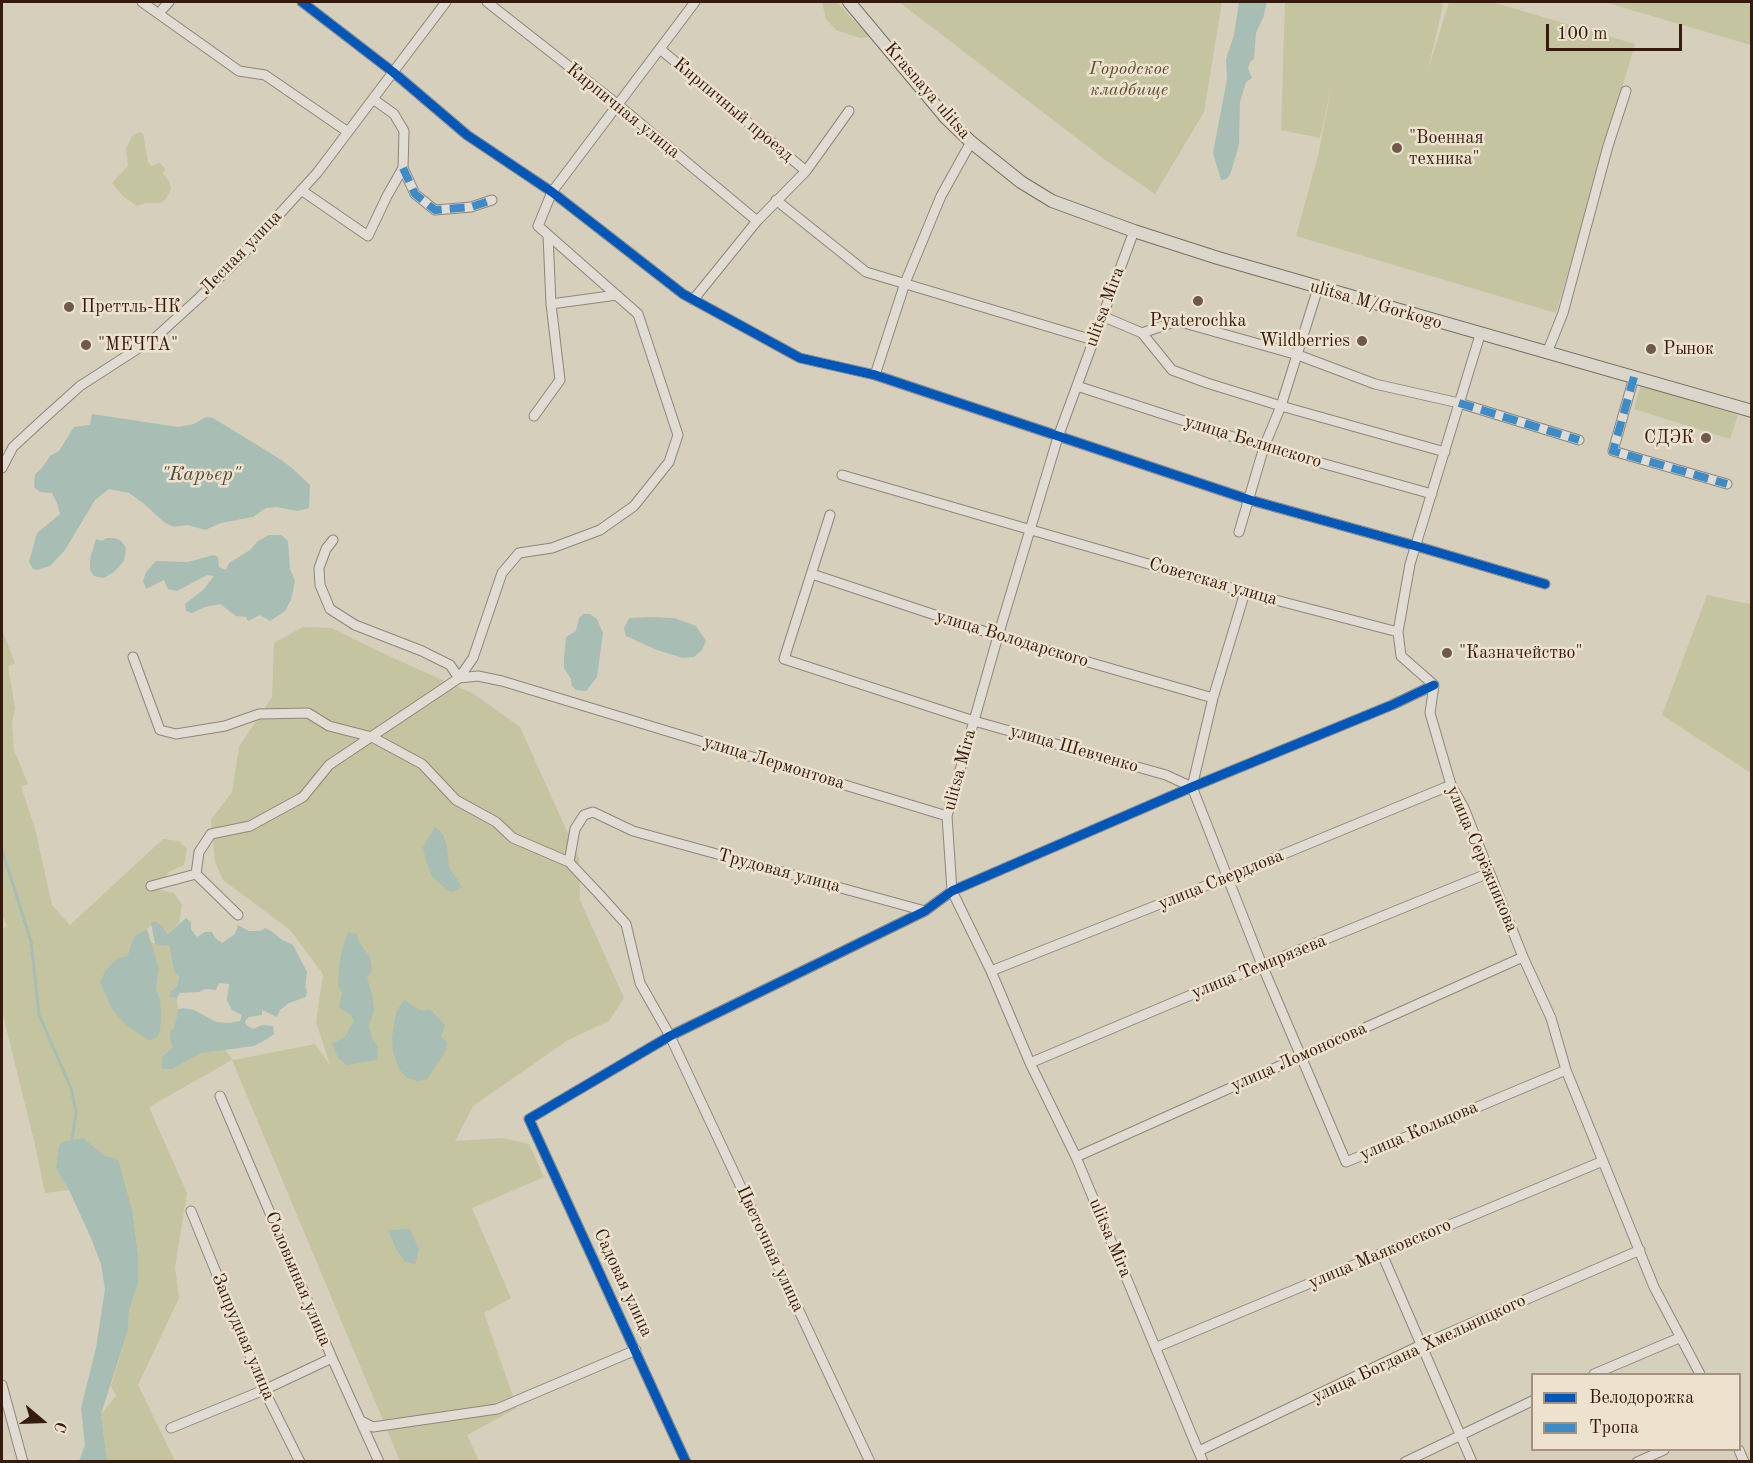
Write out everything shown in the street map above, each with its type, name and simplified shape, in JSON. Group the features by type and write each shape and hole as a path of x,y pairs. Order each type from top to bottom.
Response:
{"main road":[{"name":"Krasnaya ulitsa","path":"849,2 946,118 1010,174"},
{"name":"ulitsa M/Gorkogo","path":"1010,174 1052,201 1134,231 1318,288 1752,411"}],"street":[{"path":"142,2 239,71 265,75 348,132"},
{"path":"159,13 169,2"},
{"path":"302,2 393,72 467,135 552,192 693,300 800,358 875,375 1250,500 1545,584"},
{"name":"Лесная улица","path":"2,468 13,447 80,386 156,337 200,297 301,190 446,2"},
{"name":"Кирпичная улица","path":"487,2 617,104 757,221"},
{"path":"196,874 199,852 211,834 250,826 303,797 329,765 459,678 473,658 502,573 519,553 552,548 600,530 634,506 669,462 678,435 638,314 537,226 552,192 695,2"},
{"name":"Кирпичный проезд","path":"660,49 806,171"},
{"path":"1547,353 1563,313 1608,146 1626,91"},
{"path":"373,99 394,114 404,131 403,168 415,194 435,210 471,207 492,200"},
{"path":"693,300 757,221 806,171 849,111"},
{"path":"875,375 904,283 941,196 971,142"},
{"path":"301,190 368,236 403,168"},
{"path":"776,200 866,272 1093,340"},
{"name":"ulitsa Mira","path":"1134,231 1058,437 947,816 951,891 991,971 1030,1063 1076,1157 1203,1461"},
{"path":"534,416 560,380 551,304 548,235"},
{"path":"1239,532 1264,447 1281,406 1318,288"},
{"path":"551,304 617,295"},
{"path":"1102,316 1142,333 1172,370 1281,406 1445,452"},
{"path":"1142,333 1177,321 1298,355 1375,384 1459,403 1579,440"},
{"path":"670,1036 925,911 951,891 1192,787 1392,705 1434,685 1401,656 1398,632 1410,564 1480,335"},
{"path":"1634,377 1613,451 1727,484"},
{"name":"улица Белинского","path":"1077,386 1264,447 1432,494"},
{"name":"Советская улица","path":"842,475 1245,592 1398,632"},
{"path":"812,574 830,515"},
{"path":"333,540 326,549 319,568 320,585 330,609 355,625 422,651 450,665 459,678"},
{"name":"улица Володарского","path":"812,574 998,636 1213,698"},
{"name":"улица Шевченко","path":"812,574 784,659 974,721 1166,775 1192,787"},
{"path":"1245,592 1213,698 1192,787 1262,965 1301,1055"},
{"path":"133,657 160,730 176,734 225,726 259,714 308,713 329,726 372,737 422,764 456,800 496,822 513,838 569,862"},
{"name":"улица Лермонтова","path":"459,678 478,676 494,679 947,816"},
{"name":"улица Серёжникова","path":"1434,685 1430,713 1451,785 1464,808 1523,957 1551,1018 1566,1070 1654,1287 1699,1373"},
{"name":"улица Свердлова","path":"991,971 1228,878 1451,785"},
{"name":"Трудовая улица","path":"569,862 575,829 584,815 593,812 633,831 925,911"},
{"name":"Цветочная улица","path":"569,862 626,924 640,983 670,1036 870,1461"},
{"name":"улица Темирязева","path":"1030,1063 1262,965 1489,873"},
{"path":"151,886 196,874"},
{"path":"196,874 238,915"},
{"name":"улица Ломоносова","path":"1076,1157 1523,957"},
{"name":"Садовая улица","path":"670,1036 529,1119 686,1461"},
{"name":"улица Кольцова","path":"1301,1055 1346,1162 1566,1070"},
{"name":"Соловьиная улица","path":"220,1095 332,1358 379,1461"},
{"name":"улица Маяковского","path":"1157,1347 1603,1161"},
{"name":"Запрудная улица","path":"191,1211 264,1390 300,1461"},
{"name":"улица Богдана Хмельницкого","path":"1199,1451 1422,1345 1640,1250"},
{"path":"1382,1254 1473,1461"},
{"path":"1596,1373 1679,1338"},
{"path":"361,1421 373,1427 497,1409 636,1350"},
{"path":"171,1428 264,1390 332,1358"},
{"path":"2,1385 23,1461"},
{"path":"1405,1461 1531,1402"},
{"path":"1637,1461 1660,1451"}],"green space":[{"path":"822,2 837,2 869,34 868,37 860,38 836,30 826,19"},
{"name":"Городское кладбище","path":"899,2 1222,2 1204,112 1155,194 1104,159"},
{"path":"1285,2 1440,2 1443,5 1428,70 1449,2 1492,2 1635,44 1556,313 1296,236 1319,152 1332,84 1320,138 1281,130"},
{"path":"1604,2 1751,2 1751,45"},
{"path":"139,132 143,133 148,162 151,166 160,163 165,169 163,174 169,181 171,189 165,200 160,203 145,203 137,206 124,197 112,183 128,166 126,149 132,136"},
{"path":"1641,385 1738,415 1730,439 1634,409"},
{"path":"1707,595 1749,604 1751,601 1751,773 1662,715"},
{"path":"303,627 331,628 474,694 520,727 579,858 580,900 624,998 609,1021 568,1040 473,1106 455,1141 502,1138 529,1144 544,1177 472,1208 511,1298 484,1313 517,1408 467,1435 479,1461 400,1461 232,1060 149,1107 187,1193 175,1267 179,1298 138,1385 175,1461 107,1461 101,1414 116,1396 111,1386 128,1330 129,1312 138,1284 138,1255 133,1214 105,1156 83,1138 56,1169 69,1190 45,1193 2,1011 2,929 7,926 2,914 2,630 15,663 8,666 15,708 12,724 14,750 28,784 21,786 35,829 52,905 70,925 163,839 179,841 187,849 184,865 169,872 157,889 174,893 182,905 179,923 168,934 161,925 155,922 134,936 127,957 100,982 106,995 160,1030 160,999 156,989 159,969 150,942 163,946 169,945 174,971 179,977 177,986 171,991 169,997 177,998 178,1009 173,1047 162,1057 173,1069 201,1053 224,1048 233,1060 315,1044 330,1065 316,1022 323,974 290,930 223,880 215,862 211,820 232,792 239,747 272,697 274,643"}],"water":[{"path":"1239,2 1267,2 1256,33 1254,59 1248,68 1252,78 1246,82 1240,102 1239,145 1230,175 1221,180 1213,153 1227,79 1226,59 1234,35"},
{"name":"\"Карьер\"","path":"92,414 178,427 194,424 206,417 213,418 292,468 310,485 309,508 297,511 277,507 266,508 253,517 221,523 205,530 188,525 174,527 165,523 129,493 109,489 95,500 65,550 50,566 33,569 29,562 37,533 60,514 52,493 40,492 34,487 35,474 50,456 59,451 74,427 90,425"},
{"path":"269,535 281,535 288,541 290,569 295,581 291,600 285,611 270,621 260,615 248,621 246,617 236,616 220,604 192,613 186,611 185,604 203,590 214,576 207,575 177,591 168,589 164,580 146,589 143,581 146,572 156,561 188,562 214,555 218,557 219,567 226,570 229,563"},
{"path":"107,538 121,541 126,548 124,561 114,572 104,578 94,576 90,570 90,559 96,539 102,541"},
{"path":"583,614 590,614 597,619 603,633 597,677 586,691 576,690 572,686 571,679 564,668 566,637 576,631 579,618"},
{"path":"629,618 674,618 696,626 706,641 702,650 694,657 683,658 657,650 626,636 624,628"},
{"path":"435,827 443,834 449,867 462,887 453,892 447,890 432,876 426,862 423,847"},
{"path":"186,918 191,922 191,929 197,937 205,932 212,932 215,938 222,943 235,934 238,925 249,931 260,931 265,928 293,945 307,972 306,997 289,1003 280,1010 277,1017 262,1010 262,1015 249,1017 245,1021 246,1025 253,1029 262,1025 273,1026 274,1034 254,1046 201,1053 173,1069 162,1069 162,1057 173,1047 170,1031 174,1029 178,1009 194,1010 216,1022 240,1021 242,1015 232,1010 227,1000 229,984 219,983 216,990 205,989 199,992 180,993 177,998 169,997 171,991 177,986 179,977 174,971 169,945 155,944 151,923 155,921 168,934"},
{"path":"147,929 159,969 156,989 160,999 161,1015 157,1037 149,1040 128,1027 113,1011 100,982 106,970 118,958 127,957 134,936"},
{"path":"348,932 357,934 359,942 370,957 372,970 367,978 374,1010 369,1027 378,1047 377,1060 347,1065 338,1058 332,1043 344,1038 354,1021 351,1015 339,1007 342,993 338,985 339,968"},
{"path":"404,1000 422,1011 430,1009 445,1025 441,1037 447,1042 446,1050 427,1079 418,1081 407,1078 399,1069 393,1052 392,1037 396,1012"},
{"path":"83,1138 105,1156 118,1159 133,1214 138,1255 138,1284 129,1311 128,1330 101,1414 107,1461 79,1461 85,1445 81,1408 96,1348 105,1289 101,1264 69,1190 56,1169 59,1145 66,1141"},
{"path":"410,1229 419,1249 415,1264 405,1262 396,1249 388,1230"}],"waterway":[{"path":"2,850 31,941 39,1015 71,1088 76,1113 72,1140"}],"marked path":[{"path":"403,168 415,194 435,210 471,207 492,200"},
{"path":"1634,377 1613,451 1727,484"},
{"path":"1459,403 1579,440"}],"cycle path":[{"path":"302,2 393,72 467,135 552,192 683,294 800,358 875,375 1250,500 1545,584"},
{"path":"686,1462 529,1119 670,1036 925,911 952,891 1192,787 1392,705 1434,685"}],"place":[{"name":"\"Военная техника\"","path":"1397,148"},
{"name":"Pyaterochka","path":"1198,301"},
{"name":"Преттль-НК","path":"69,307"},
{"name":"Wildberries","path":"1362,341"},
{"name":"\"МЕЧТА\"","path":"86,345"},
{"name":"Рынок","path":"1651,349"},
{"name":"СДЭК","path":"1706,438"},
{"name":"\"Казначейство\"","path":"1447,653"}]}
